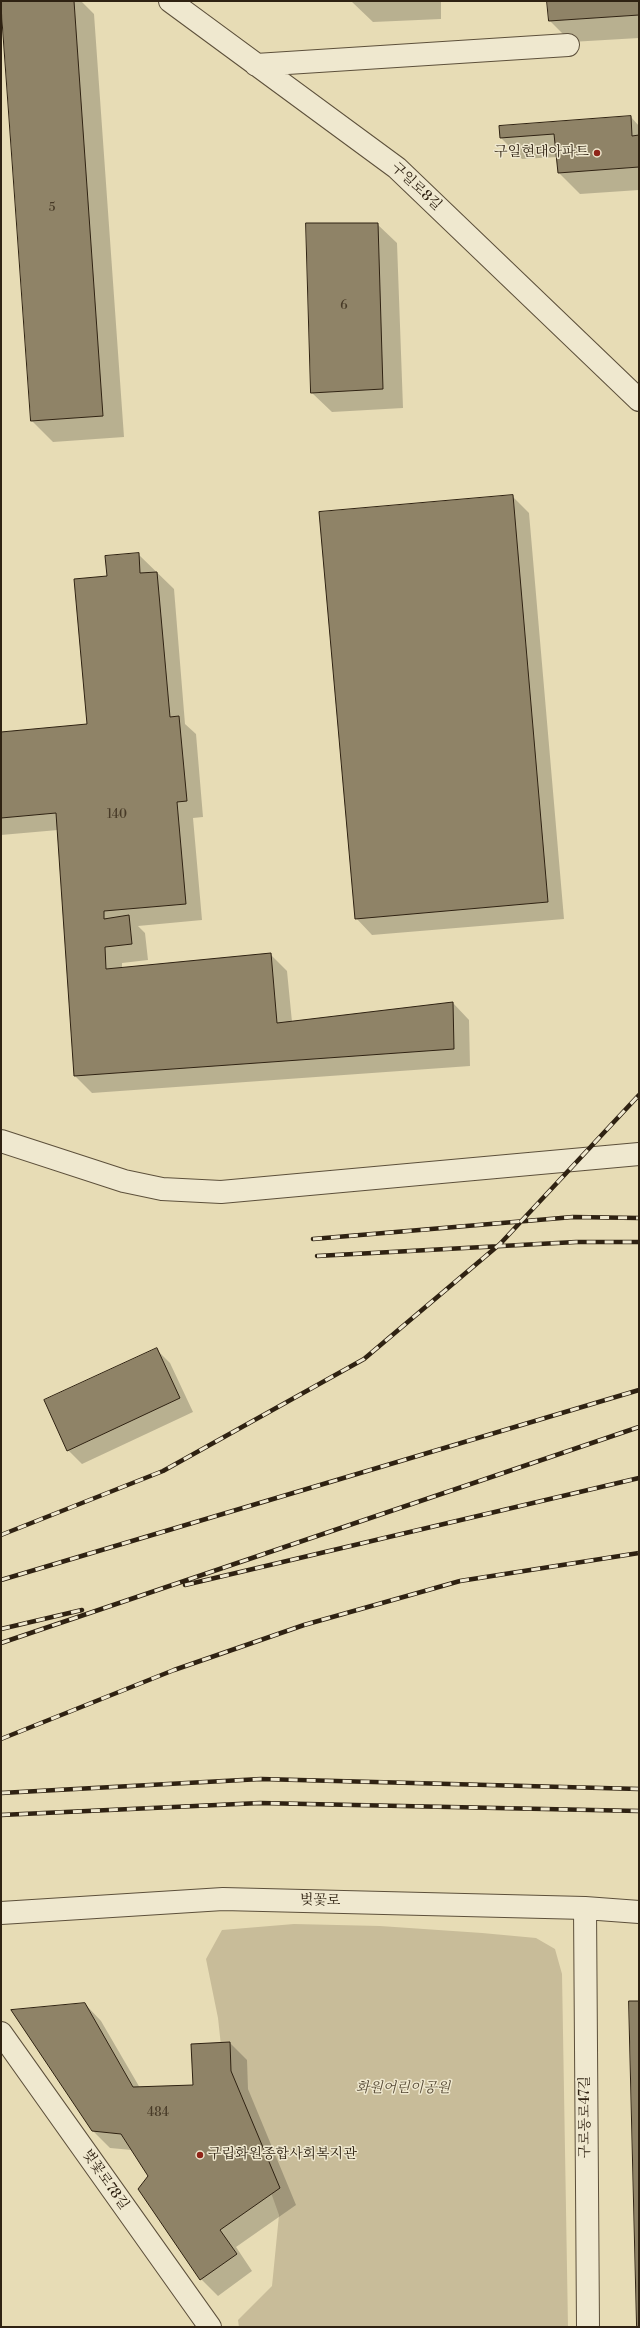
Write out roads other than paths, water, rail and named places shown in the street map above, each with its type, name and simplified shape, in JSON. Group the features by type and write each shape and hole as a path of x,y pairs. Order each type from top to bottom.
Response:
{"street":[{"name":"구일로8길","path":"170,1 397,168 639,400"},
{"path":"256,64 568,45"},
{"path":"1,1141 124,1181 162,1189 221,1192 639,1154"},
{"name":"벚꽃로","path":"1,1913 223,1899 584,1908 639,1912"},
{"name":"구로동로47길","path":"584,1908 588,2327"},
{"name":"벚꽃로78길","path":"1,2033 210,2327"}],"railway":[{"path":"1,1535 163,1471 364,1359 500,1244 639,1095"},
{"path":"313,1239 573,1217 639,1218"},
{"path":"317,1256 576,1242 639,1242"},
{"path":"1,1580 639,1390"},
{"path":"1,1643 639,1427"},
{"path":"185,1585 639,1478"},
{"path":"1,1739 174,1670 304,1625 460,1581 639,1553"},
{"path":"1,1629 82,1610"},
{"path":"1,1793 261,1779 639,1789"},
{"path":"1,1815 260,1803 639,1811"}],"place":[{"name":"구일현대아파트","path":"597,153"},
{"name":"구립화원종합사회복지관","path":"200,2155"}],"park label":[{"name":"화원어린이공원","path":"403,2089"}]}
